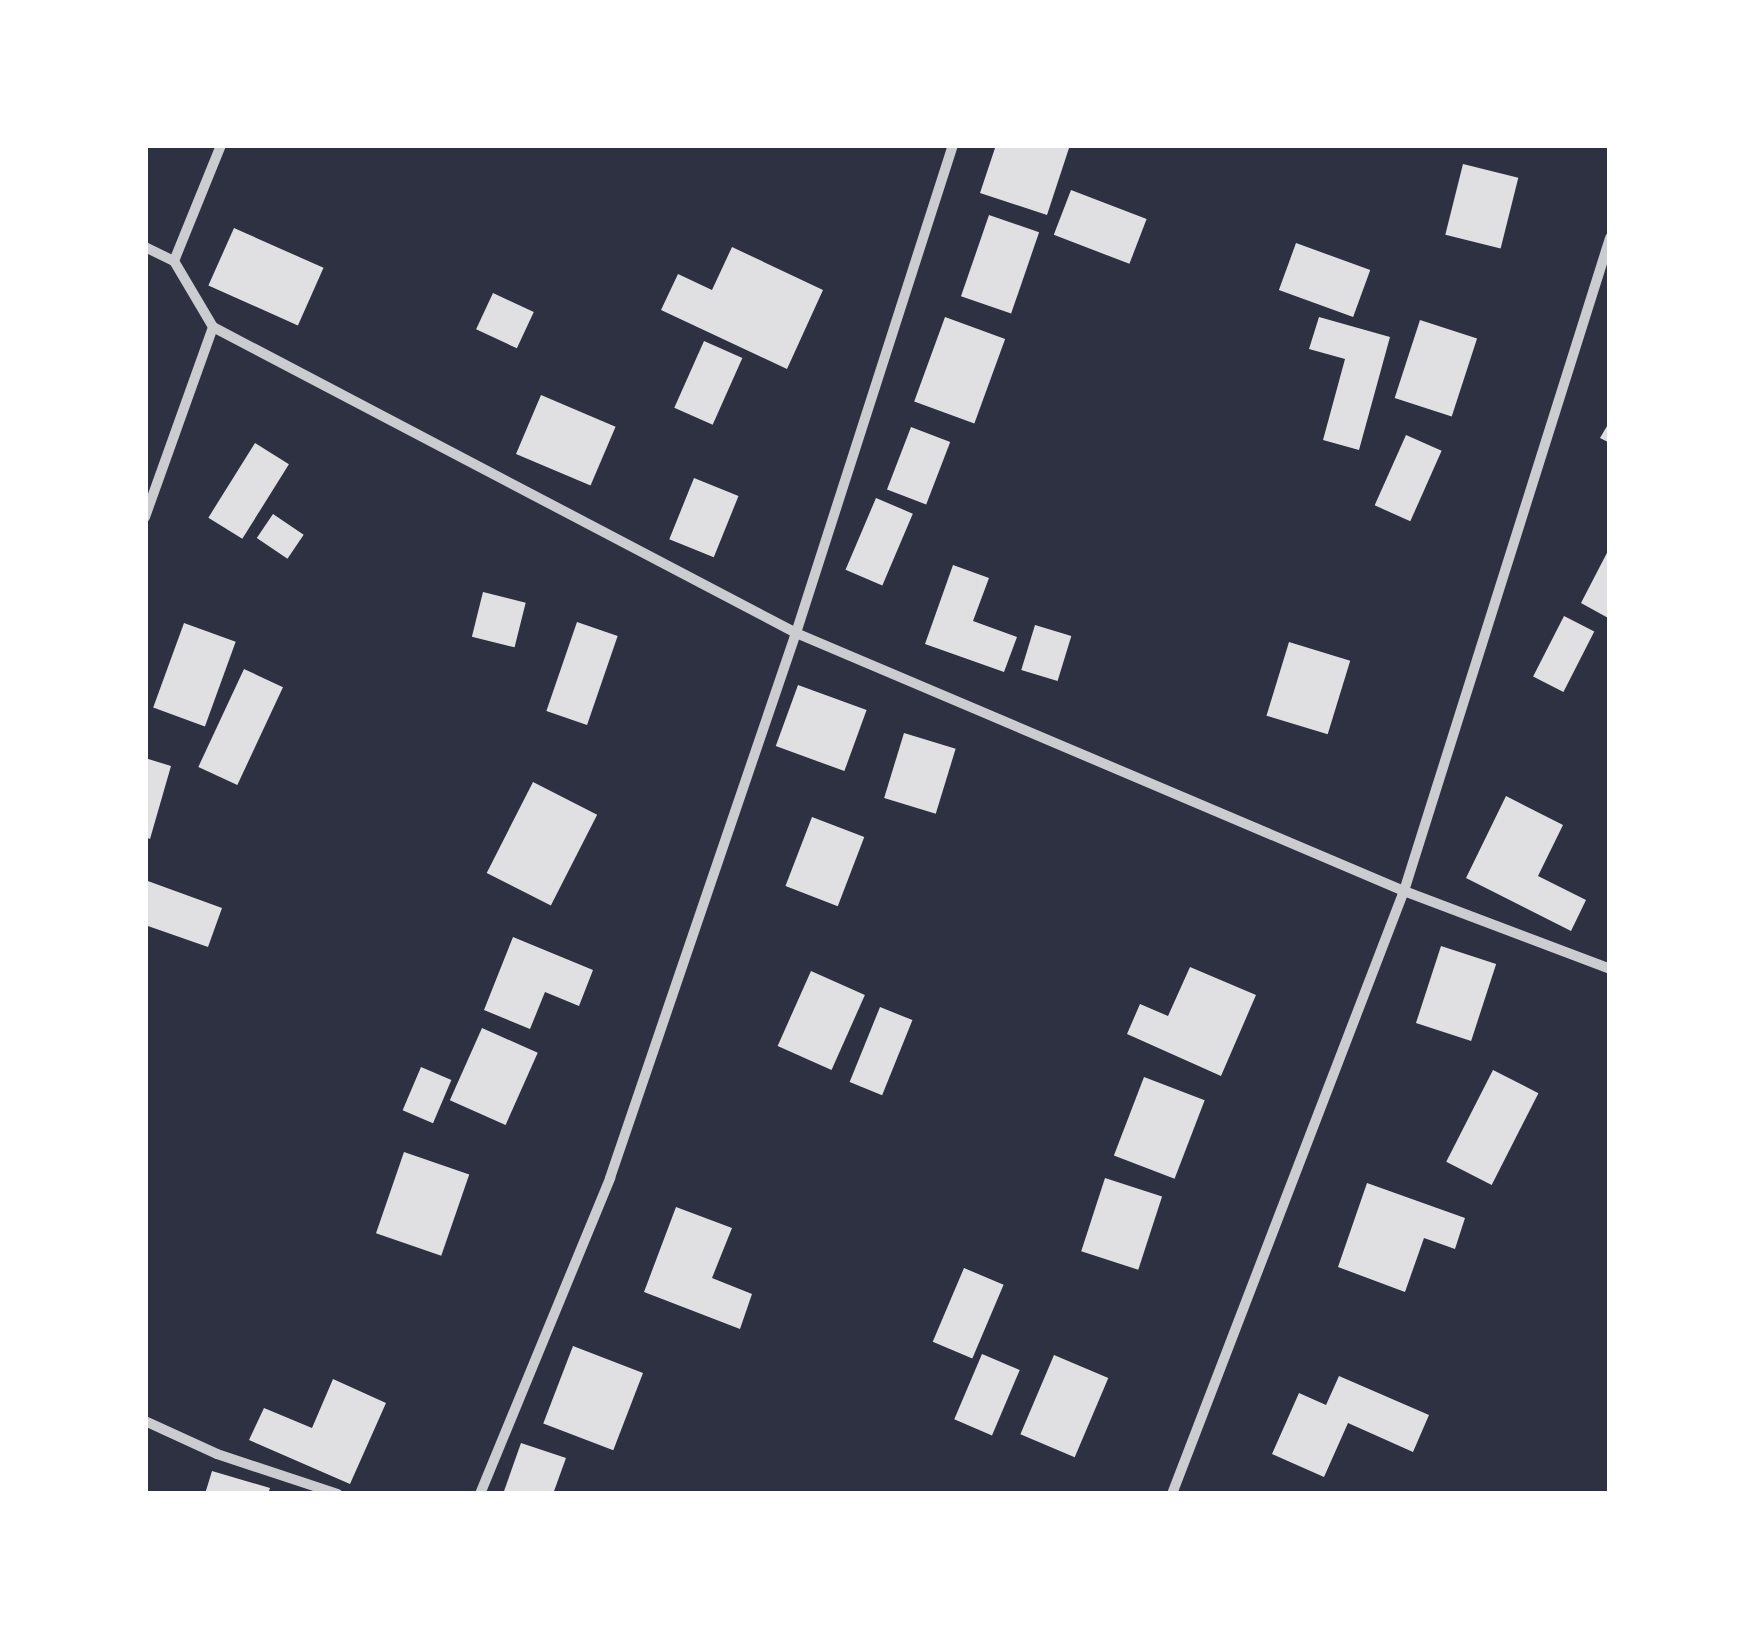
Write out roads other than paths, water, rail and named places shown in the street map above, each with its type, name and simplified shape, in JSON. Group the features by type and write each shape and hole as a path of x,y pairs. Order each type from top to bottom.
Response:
{"street":[{"path":"174,261 221,145"},
{"path":"480,1494 610,1178 796,633 953,145"},
{"path":"1172,1494 1404,890 1610,238"},
{"path":"145,247 174,261 213,327 796,633 1404,890 1610,969"},
{"path":"145,518 213,327"},
{"path":"145,1421 216,1454 338,1494"}]}
